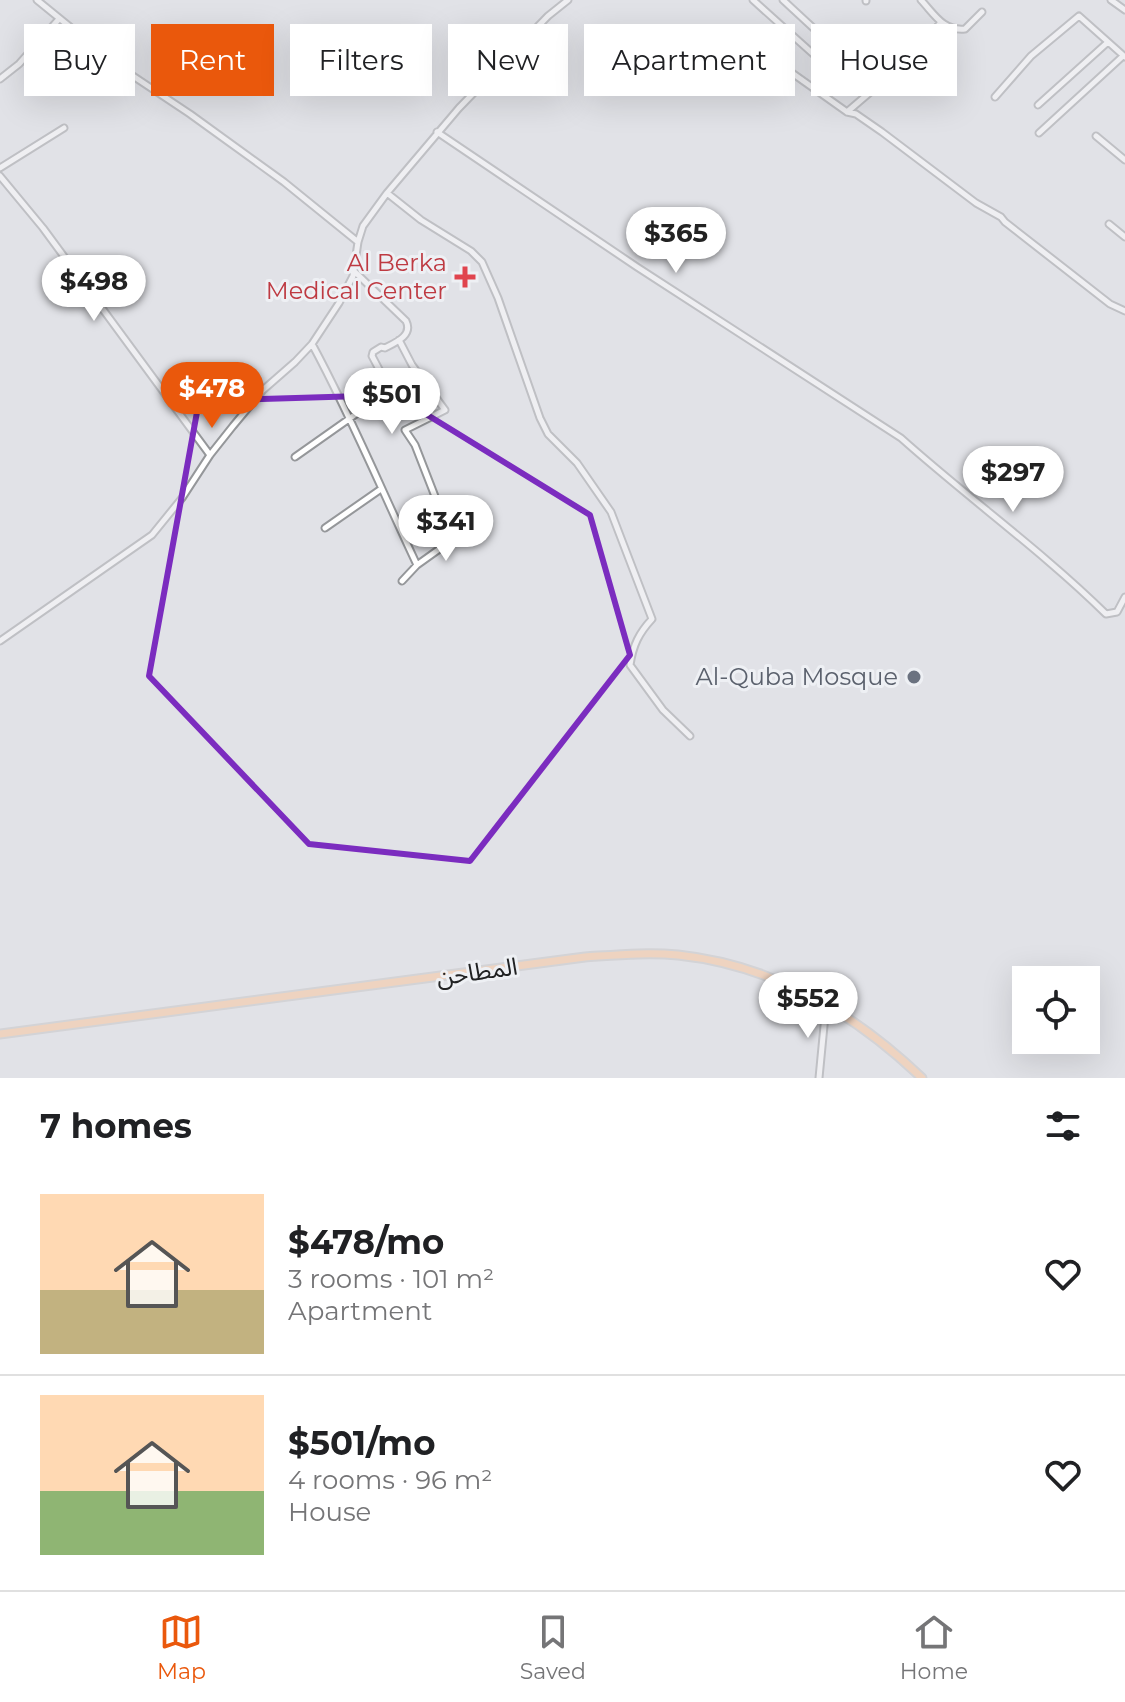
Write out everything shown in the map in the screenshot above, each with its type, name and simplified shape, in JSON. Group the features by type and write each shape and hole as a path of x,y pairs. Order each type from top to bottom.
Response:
{"main road":[{"name":"المطاحن","path":"0,1034 585,957 641,953 678,955 734,966 779,981 857,1023 922,1078"}],"street":[{"path":"37,0 118,66 284,182 358,242"},
{"path":"0,641 152,535 182,498 210,455 263,390 312,344 353,276 363,226 387,193 437,132 548,16 568,0"},
{"path":"753,0 811,52"},
{"path":"783,0 811,26"},
{"path":"921,0 953,30 965,29 982,12"},
{"path":"1111,0 1125,10"},
{"path":"995,97 1031,56 1079,16 1124,56 1039,133"},
{"path":"0,79 19,64 59,19"},
{"path":"1038,105 1108,42"},
{"path":"795,75 847,112 856,114 882,132 976,203 1001,217 1110,304 1125,311"},
{"path":"847,112 866,96"},
{"path":"0,168 64,128"},
{"path":"437,132 637,267 901,438 1054,566 1106,614 1117,612 1125,597"},
{"path":"1096,136 1125,160"},
{"path":"0,176 43,228 210,455"},
{"path":"387,193 421,220 471,251 482,262 498,298 540,418 548,434 577,463 611,512 652,619 632,646 630,665 663,710 690,736"},
{"path":"1109,224 1125,237"},
{"path":"295,457 390,390 372,356 373,352 399,340 409,331 406,321 354,271"},
{"path":"399,340 412,365 445,410 405,430 415,445 452,540"},
{"path":"312,344 350,418 417,565"},
{"path":"325,528 381,489"},
{"path":"402,581 417,565 452,540 463,524"},
{"path":"819,1078 826,1004"}],"highlighted area":[{"path":"395,395 590,515 630,655 470,861 309,844 149,676 199,401"}],"place":[{"name":"Al Berka Medical Center","path":"465,277"},
{"name":"Al-Quba Mosque","path":"914,677"}]}
